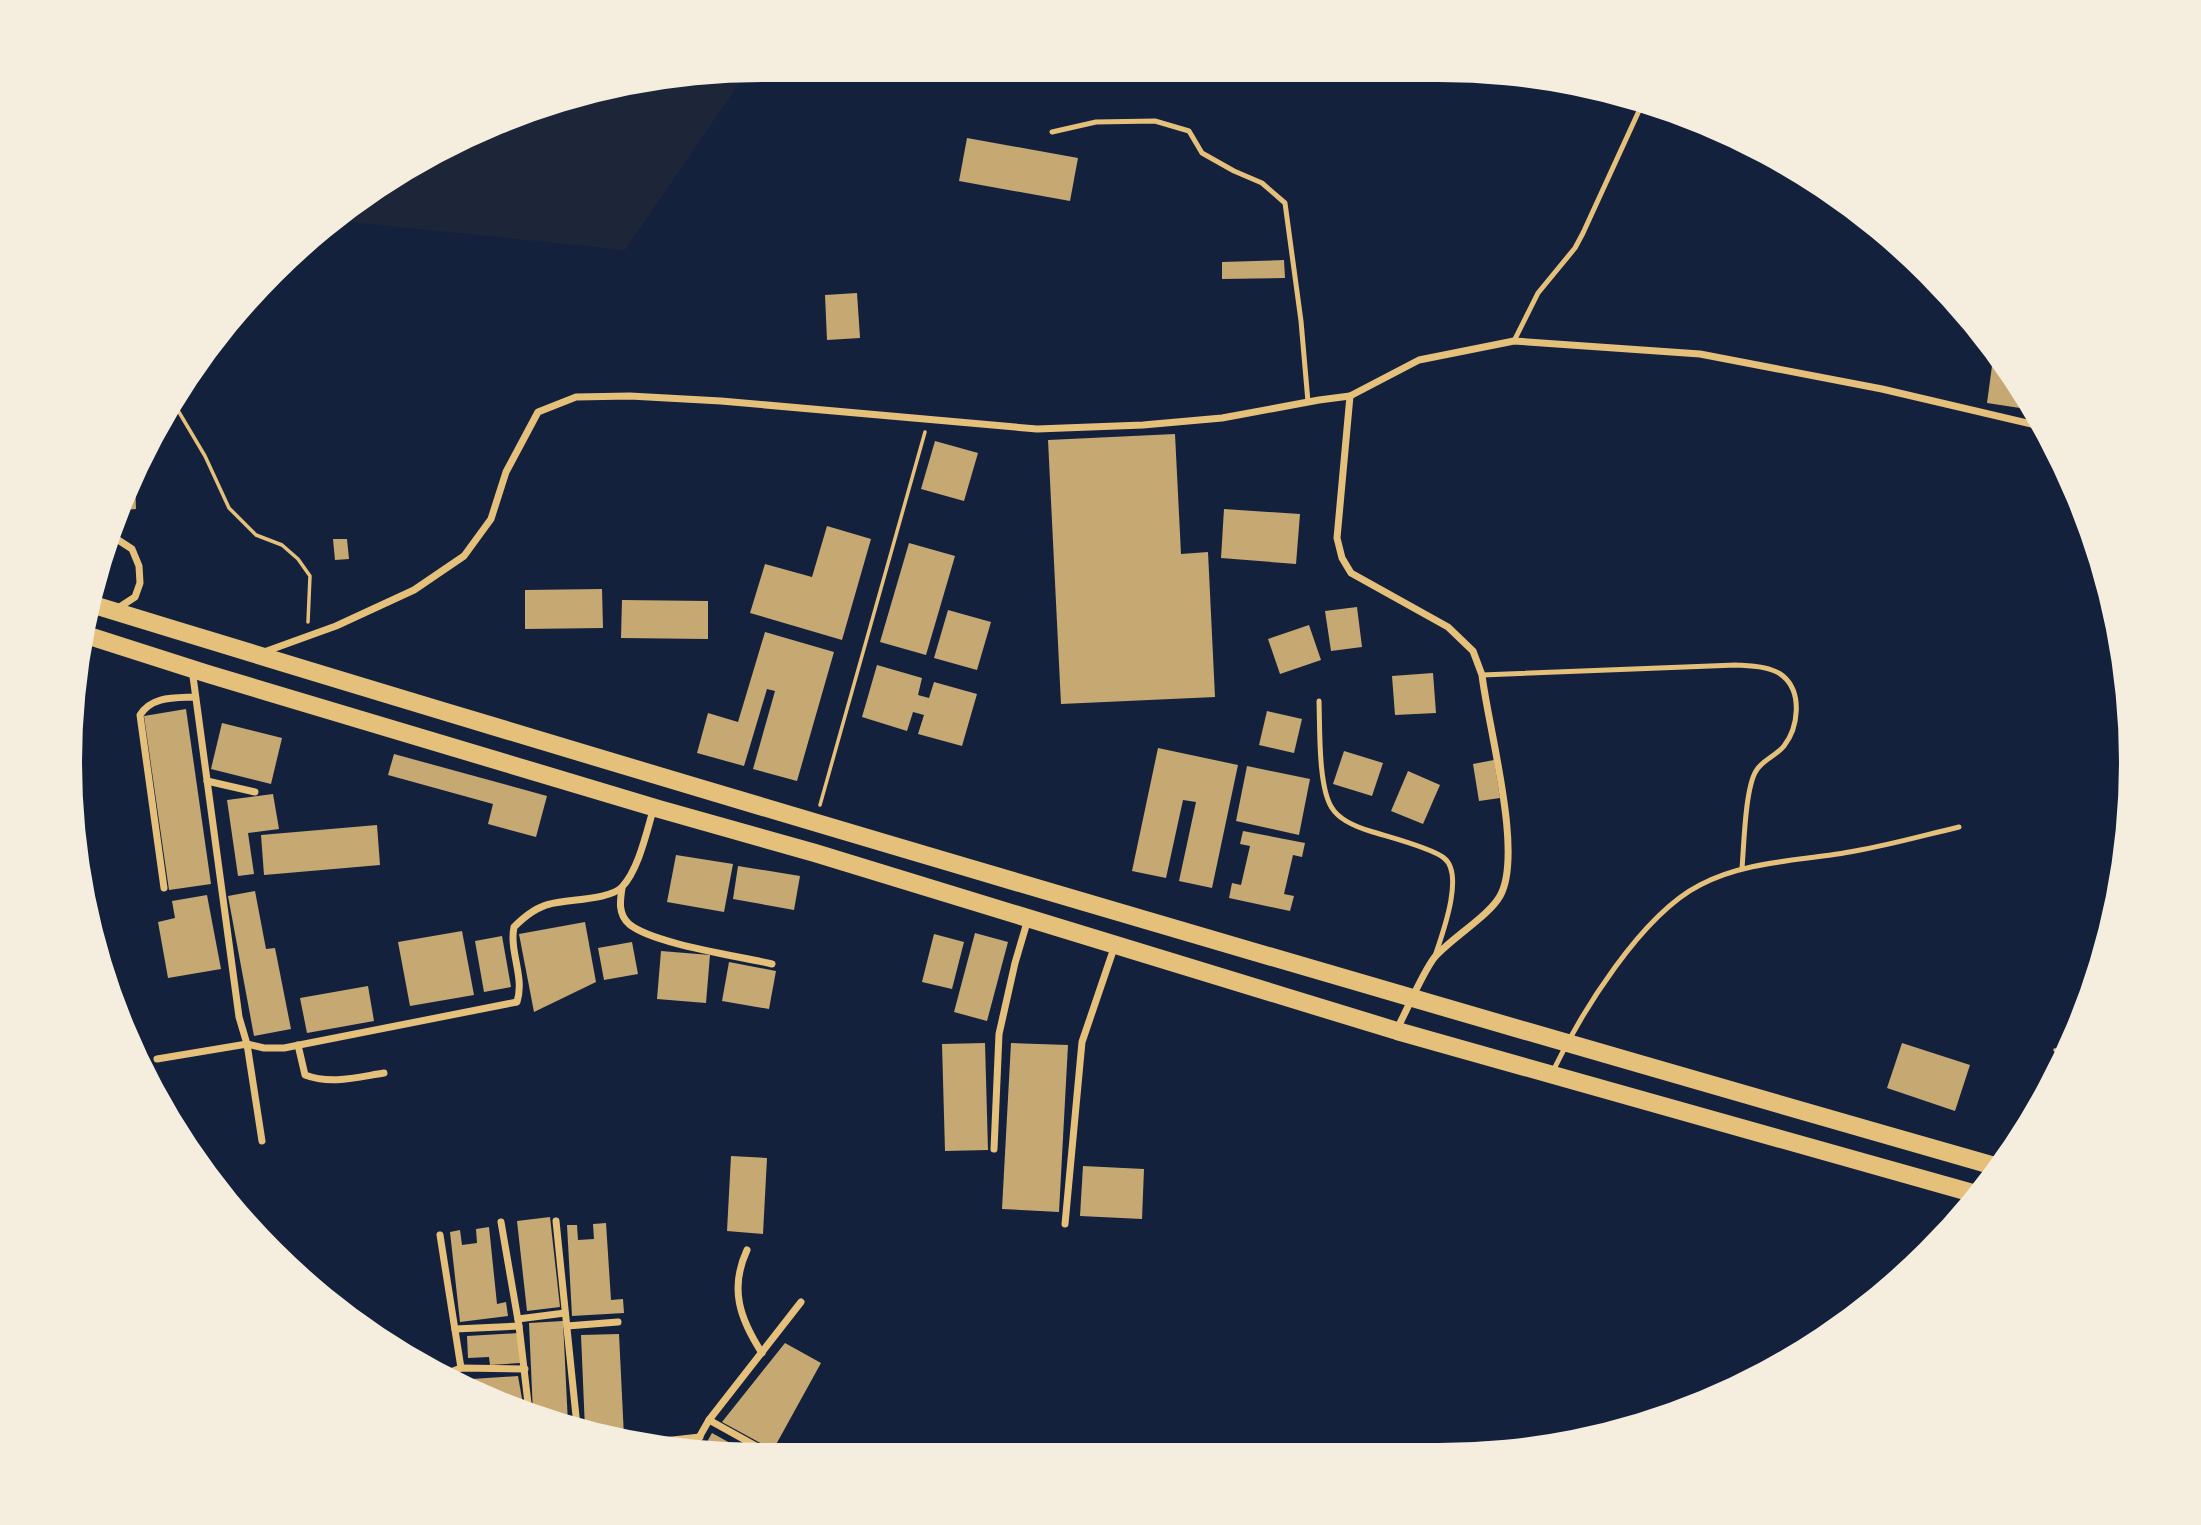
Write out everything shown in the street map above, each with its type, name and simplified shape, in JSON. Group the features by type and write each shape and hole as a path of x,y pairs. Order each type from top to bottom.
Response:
{"main road":[{"path":"100,607 814,824 1412,1000 1987,1164"},
{"path":"169,661 179,631"},
{"path":"94,637 815,853 1397,1031 1966,1191"}],"street":[{"path":"256,655 336,626 414,590 464,556 491,519 506,472 538,412 576,397 630,396 721,401 1037,429 1143,425 1222,418 1350,396 1419,360 1514,341 1700,354 1882,389 2029,423"},
{"path":"1350,396 1337,538 1342,558 1351,573 1448,627 1474,651 1482,675 1508,834 1508,872 1500,898 1434,959 1397,1031"},
{"path":"114,611 135,597 140,583 139,566 132,549 119,541"},
{"path":"191,668 239,1017 247,1044 262,1141"},
{"path":"164,888 140,715 151,702 195,697"},
{"path":"206,781 255,792"},
{"path":"654,807 639,854 622,888 619,903 622,915 629,924 665,940 772,964"},
{"path":"157,1059 247,1044 264,1048 298,1045 517,1002 520,994 512,934 514,926 547,904 608,895 622,888"},
{"path":"995,1149 999,1034 1014,963 1028,918"},
{"path":"1065,1224 1082,1042 1115,944"},
{"path":"298,1045 305,1075 318,1080 343,1080 384,1073"},
{"path":"556,1221 576,1417"},
{"path":"501,1222 519,1322 528,1401"},
{"path":"440,1235 461,1368"},
{"path":"747,1250 739,1267 739,1300 745,1327 761,1353"},
{"path":"688,1438 700,1437 709,1420 801,1302"},
{"path":"455,1329 519,1322 565,1313"},
{"path":"567,1326 618,1322"},
{"path":"456,1370 524,1369"},
{"path":"709,1420 743,1442"}],"lane":[{"path":"1514,341 1538,293 1583,233 1638,112"},
{"path":"1052,132 1096,122 1155,121 1189,131 1202,153 1234,172 1262,183 1285,203 1300,308 1308,402"},
{"path":"1482,675 1735,665 1765,668 1783,676 1792,692 1796,711 1793,732 1782,749 1755,772 1742,868"},
{"path":"1319,701 1323,777 1330,806 1338,815 1361,828 1445,858 1452,869 1453,886 1434,959"},
{"path":"1551,1074 1566,1044 1613,971 1658,915 1699,885 1742,868 1855,851 1959,827"}],"path":[{"path":"179,412 205,456 229,508 256,535 282,545 298,559 310,576 307,636"},
{"path":"814,824 929,421"}],"shaded area":[{"path":"739,83 625,250 349,222 422,173 462,152 544,118 630,95 674,88"}],"building":[{"path":"967,138 1078,158 1070,201 959,181"},
{"path":"1284,260 1285,278 1222,279 1222,262"},
{"path":"857,293 860,338 827,340 825,295"},
{"path":"1992,368 2019,408 1987,403"},
{"path":"1175,434 1181,554 1208,552 1215,697 1061,704 1048,440"},
{"path":"935,441 978,453 964,501 921,489"},
{"path":"1224,509 1300,514 1296,564 1221,558"},
{"path":"827,526 871,539 842,640 750,613 765,564 812,577"},
{"path":"333,539 347,539 349,559 335,560"},
{"path":"909,543 955,556 926,655 880,642"},
{"path":"602,589 603,628 525,629 525,590"},
{"path":"622,600 708,601 708,639 621,638"},
{"path":"1357,607 1362,647 1331,651 1325,611"},
{"path":"948,610 991,622 977,670 934,658"},
{"path":"1309,625 1321,660 1280,674 1268,639"},
{"path":"765,632 834,652 797,781 753,769 775,691 767,689 744,766 697,753 708,713 738,722"},
{"path":"877,665 922,678 918,695 929,698 934,682 977,694 962,746 918,734 924,715 913,712 907,731 862,717"},
{"path":"1433,673 1436,713 1395,715 1392,676"},
{"path":"186,709 211,884 169,890 144,716"},
{"path":"1267,711 1302,719 1294,753 1259,745"},
{"path":"222,723 282,738 271,784 211,769"},
{"path":"1158,748 1238,765 1212,888 1179,881 1196,802 1183,800 1166,878 1132,871"},
{"path":"1344,751 1383,763 1372,796 1333,784"},
{"path":"394,754 547,796 536,837 488,824 493,804 388,775"},
{"path":"1494,760 1500,798 1479,801 1473,764"},
{"path":"1247,766 1310,779 1299,835 1236,821"},
{"path":"1408,771 1440,785 1423,824 1391,811"},
{"path":"273,794 279,829 248,833 254,874 238,876 227,800"},
{"path":"377,825 380,865 264,875 261,835"},
{"path":"1243,831 1305,843 1302,857 1293,855 1284,894 1294,896 1290,911 1229,898 1232,883 1241,885 1250,846 1240,844"},
{"path":"676,855 733,864 724,912 667,902"},
{"path":"738,866 800,876 794,910 733,899"},
{"path":"255,891 266,949 275,948 291,1029 254,1036 228,896"},
{"path":"207,895 221,969 168,978 158,922 175,918 172,901"},
{"path":"585,922 596,982 534,1012 519,934"},
{"path":"462,931 474,995 410,1006 398,942"},
{"path":"975,933 1008,942 987,1021 954,1012"},
{"path":"934,934 964,942 952,989 922,982"},
{"path":"502,936 511,987 484,992 475,941"},
{"path":"632,942 638,974 604,980 598,948"},
{"path":"661,951 710,955 706,1003 657,999"},
{"path":"729,962 776,971 769,1009 722,1001"},
{"path":"368,986 374,1021 307,1033 300,998"},
{"path":"985,1043 988,1150 945,1151 942,1044"},
{"path":"1011,1043 1068,1045 1059,1212 1002,1209"},
{"path":"1902,1043 1970,1065 1955,1111 1887,1088"},
{"path":"731,1156 767,1158 763,1234 727,1231"},
{"path":"1083,1166 1144,1169 1142,1219 1080,1216"},
{"path":"550,1217 560,1307 527,1311 517,1221"},
{"path":"606,1223 611,1300 623,1299 624,1313 572,1316 567,1225 577,1225 578,1240 594,1239 593,1224"},
{"path":"489,1227 497,1304 506,1302 508,1316 460,1322 450,1232 460,1230 462,1245 477,1243 476,1229"},
{"path":"563,1321 568,1414 533,1403 529,1323"},
{"path":"519,1333 520,1363 490,1365 489,1357 468,1358 467,1336"},
{"path":"619,1334 624,1429 585,1420 581,1335"},
{"path":"785,1343 821,1363 777,1443 760,1443 722,1422"},
{"path":"518,1376 522,1399 502,1391 475,1379"},
{"path":"712,1433 727,1441 718,1441 708,1440"}]}
